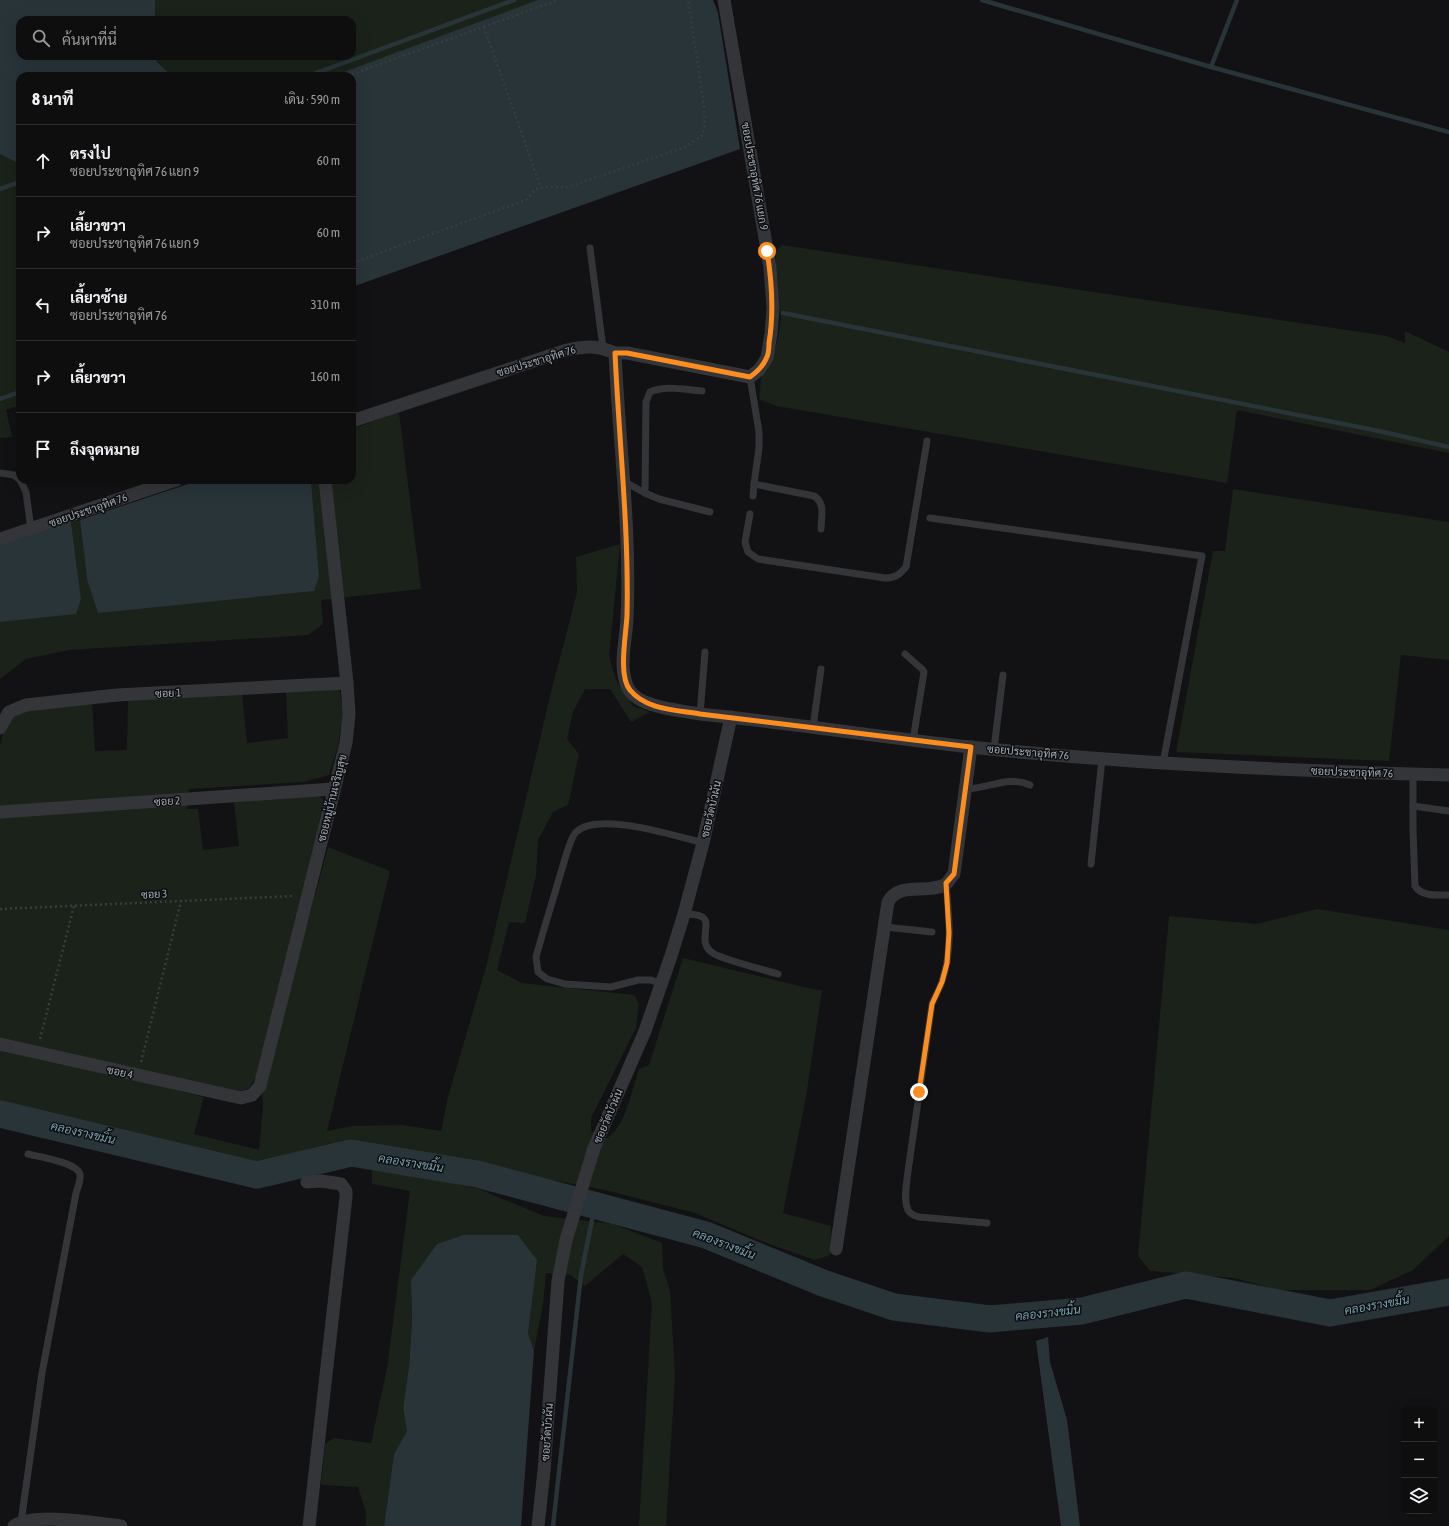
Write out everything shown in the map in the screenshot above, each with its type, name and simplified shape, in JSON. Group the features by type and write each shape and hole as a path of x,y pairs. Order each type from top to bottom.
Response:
{"street":[{"name":"ซอยประชาอุทิศ 76 แยก 9","path":"724,0 770,274 773,308 767,358 759,370 750,377"},
{"name":"ซอยประชาอุทิศ 76","path":"356,420 567,350 584,346 602,348 615,353 628,567 627,619 623,672 629,689 641,701 657,706 700,714 971,747 1102,759 1449,775"},
{"path":"615,353 627,353 750,377"},
{"name":"ซอยประชาอุทิศ 76","path":"0,539 164,484"},
{"name":"ซอยหมู่บ้านเจริญสุข","path":"241,1098 252,1095 260,1086 346,743 349,714 347,683 325,484"},
{"name":"ซอย 1","path":"0,728 8,712 26,705 117,694 347,683"},
{"name":"ซอยวัดบัวผัน","path":"538,1526 544,1471 558,1281 566,1240 587,1169 602,1128 645,1031 684,914 703,843 731,717"},
{"path":"836,1249 888,902 892,895 899,891 937,887 946,883 954,874 971,747"},
{"name":"ซอย 2","path":"0,812 333,790"},
{"name":"ซอย 4","path":"0,1044 241,1098"},
{"path":"307,1182 321,1181 341,1184 346,1191 331,1338 309,1526"},
{"path":"18,1524 50,1519 121,1526"}],"lane":[{"path":"590,248 602,348"},
{"path":"750,377 759,432 759,448 753,496"},
{"path":"645,493 646,402 650,392 656,389 702,392"},
{"path":"750,514 746,542 748,552 758,559 885,578 894,578 906,567 927,441"},
{"path":"0,473 16,477"},
{"path":"623,481 659,499 710,512"},
{"path":"22,484 26,492 31,529"},
{"path":"754,484 814,496 820,500 822,506 821,529"},
{"path":"930,518 1202,556 1163,763"},
{"path":"700,714 705,652"},
{"path":"905,654 924,672 913,740"},
{"path":"813,727 821,669"},
{"path":"994,749 1003,675"},
{"path":"1091,864 1102,759"},
{"path":"1413,774 1415,886 1417,890 1433,895 1449,895"},
{"path":"965,789 977,789 1006,781 1022,782 1030,785"},
{"path":"1413,806 1449,811"},
{"path":"661,984 650,980 638,980 611,987 565,984 547,979 538,972 536,957 567,851 575,833 586,826 603,824 649,829 703,843"},
{"path":"946,883 949,933 947,963 942,982 932,1004 908,1171 906,1198 908,1210 911,1214 919,1217 987,1223"},
{"path":"684,914 701,916 705,919 705,944 713,954 743,965 778,974"},
{"path":"885,927 932,932"},
{"path":"18,1524 42,1373 80,1180 78,1170 74,1167 62,1162 28,1154"}],"path":[{"path":"356,73 558,0"},
{"path":"356,262 526,200 536,189 568,187 685,147 703,135 705,122 703,98 688,0"},
{"path":"484,26 541,188"},
{"name":"ซอย 3","path":"0,909 309,895"},
{"path":"138,1076 180,901"},
{"path":"37,1053 74,906"}],"shaded area":[{"path":"0,0 155,0 155,16 16,16 16,60 156,60 168,72 16,72 16,162 0,154"},
{"path":"155,0 542,0 346,72 168,72 156,60 356,60 356,16 155,16"},
{"path":"538,0 713,0 718,13 740,149 356,286 356,72 344,72"},
{"path":"0,154 16,162 16,406 6,410 12,437 0,438"},
{"path":"782,245 1387,336 1405,343 1405,331 1449,352 1449,453 1237,410 1227,483 776,406 759,399 761,378 770,364 778,339 781,320 775,252"},
{"path":"399,412 421,589 321,600 323,624 308,635 69,650 26,659 0,679 0,622 76,613 81,599 71,522 80,520 87,579 319,576 311,484 356,484 356,428"},
{"path":"188,484 311,484 319,576 314,591 98,613 87,579 80,520"},
{"path":"1233,489 1449,522 1449,660 1401,655 1389,761 1176,752 1213,551 1225,551"},
{"path":"71,522 81,599 76,614 0,622 0,545"},
{"path":"620,544 609,656 616,680 633,706 650,712 631,722 610,689 585,689 573,712 567,739 579,754 568,805 553,812 538,840 536,875 525,923 509,922 497,970 522,983 634,995 639,1004 636,1028 591,1118 591,1131 605,1139 618,1127 623,1118 639,1069 649,1065 683,958 812,989 822,990 807,1091 783,1213 831,1226 830,1255 815,1260 769,1244 695,1213 605,1190 558,1181 432,1163 416,1155 375,1149 335,1148 257,1168 207,1159 0,1107 0,1046 204,1097 194,1134 259,1150 263,1107 262,1094 328,847 390,871 327,1131 353,1126 403,1125 441,1131 448,1097 486,967 552,688 577,593 576,557"},
{"path":"339,688 343,713 338,746 329,775 303,782 189,789 187,809 198,809 203,850 239,846 234,802 315,795 324,799 326,805 256,1077 249,1088 237,1092 0,1040 0,746 3,733 10,718 19,712 27,710 92,701 95,751 127,750 128,699 242,693 247,743 288,738 286,692"},
{"path":"1317,909 1449,930 1449,1235 1413,1270 1370,1290 1278,1290 1234,1278 1150,1271 1138,1256 1169,916 1257,924"},
{"path":"372,1165 479,1189 544,1216 613,1224 662,1243 663,1268 670,1291 675,1375 666,1526 639,1526 652,1302 642,1267 623,1254 585,1286 570,1275 546,1273 543,1305 534,1351 528,1333 531,1306 411,1280 412,1322 409,1367 403,1408 407,1431 394,1454 384,1526 366,1526 366,1512 358,1487 321,1485 325,1444 334,1438 371,1443 387,1368 410,1191 372,1184"},
{"path":"464,1235 518,1235 537,1260 528,1333 534,1351 521,1526 384,1526 394,1454 407,1431 403,1408 409,1367 412,1322 411,1280 437,1244"},
{"path":"1048,1337 1050,1362 1067,1420 1080,1526 1061,1526 1036,1341"}],"waterway":[{"path":"356,58 514,0"},
{"path":"982,0 1211,67 1449,132"},
{"path":"1211,67 1237,0"},
{"path":"319,72 351,60"},
{"path":"0,189 16,183"},
{"path":"783,313 1379,431 1449,447"},
{"path":"0,399 16,393"},
{"name":"คลองรางขมิ้น","path":"0,1114 257,1175 351,1153 477,1174 706,1235 823,1283 894,1307 990,1319 1082,1311 1186,1285 1330,1313 1449,1292"},
{"path":"553,1526 581,1275 595,1205"}],"route":[{"path":"767,251 770,267 773,308 771,334 767,358 759,370 750,377 627,353 615,353 628,567 627,619 623,672 629,689 641,701 657,706 700,714 971,747 954,874 946,883 949,923 947,963 942,982 932,1004 919,1092"}]}
